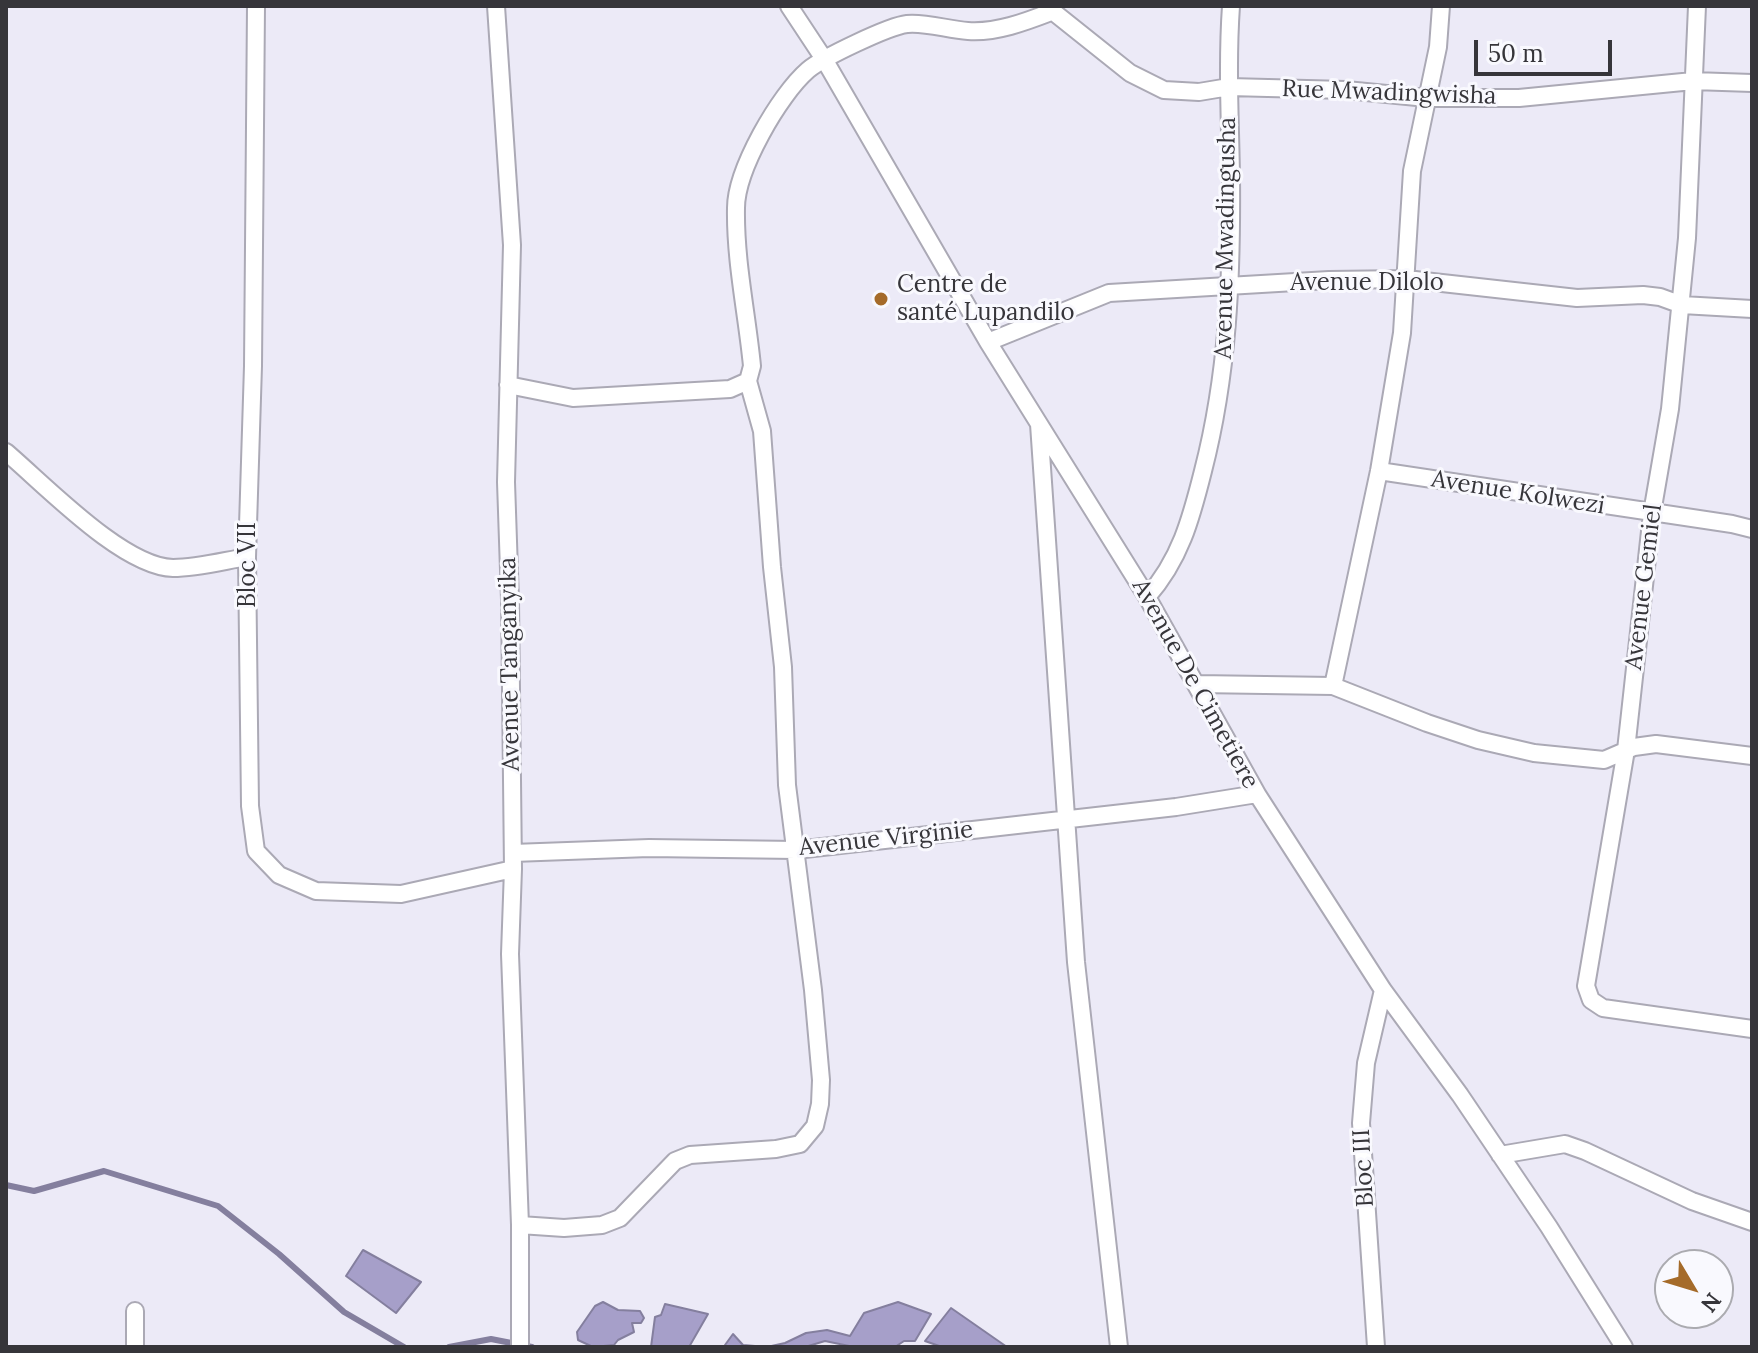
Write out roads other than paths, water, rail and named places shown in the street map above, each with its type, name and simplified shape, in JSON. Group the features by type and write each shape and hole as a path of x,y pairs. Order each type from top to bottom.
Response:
{"street":[{"name":"Bloc VII","path":"256,6 253,366 247,557 250,806 256,851 279,875 316,891 401,894 513,861"},
{"name":"Avenue Tanganyika","path":"496,6 512,245 506,482 513,861 510,954 520,1225 520,1347"},
{"name":"Avenue De Cimetiere","path":"789,6 824,59 988,342 1147,597 1257,794 1383,990 1460,1095 1557,1239 1624,1347"},
{"name":"Avenue Mwadingusha","path":"1147,597 1171,566 1191,520 1217,419 1225,363 1230,285 1231,6"},
{"path":"1333,686 1379,471 1402,333 1412,171 1438,47 1441,6"},
{"name":"Avenue Gemiel","path":"1697,6 1682,305 1670,409 1652,513 1626,750 1586,986 1591,1000 1603,1008 1752,1029"},
{"path":"520,1225 564,1228 602,1225 620,1218 675,1161 690,1155 776,1149 800,1144 815,1126 821,1080 787,785 783,667 762,431 748,381 752,366 736,206 743,170 786,96 807,70 824,59 908,24 972,31 1006,27 1048,9"},
{"name":"Rue Mwadingwisha","path":"1048,9 1130,73 1164,90 1199,92 1229,87 1346,90 1427,98 1519,98 1693,81 1752,83"},
{"name":"Avenue Dilolo","path":"988,342 1109,293 1230,285 1406,279 1577,298 1652,296 1682,305 1752,309"},
{"path":"508,385 573,398 730,389 748,381"},
{"path":"1039,422 1054,613 1065,820 1087,1069 1119,1347"},
{"path":"6,452 117,547 141,561 172,568 247,557"},
{"name":"Avenue Kolwezi","path":"1379,471 1752,529"},
{"path":"1197,684 1333,686 1427,723 1478,740 1534,753 1604,760 1626,750 1656,744 1752,756"},
{"name":"Avenue Virginie","path":"513,861 649,848 796,850 1176,807 1257,794"},
{"name":"Bloc III","path":"1376,1347 1361,1123 1366,1063 1383,990"},
{"path":"1500,1155 1565,1144 1692,1201 1752,1222"},
{"path":"135,1311 135,1347"}],"waterway":[{"path":"6,1185 34,1191 104,1171 218,1206 279,1254 344,1312 404,1347"},
{"path":"449,1347 491,1339 532,1347"}],"place":[{"name":"Centre de santé Lupandilo","path":"881,299"}]}
